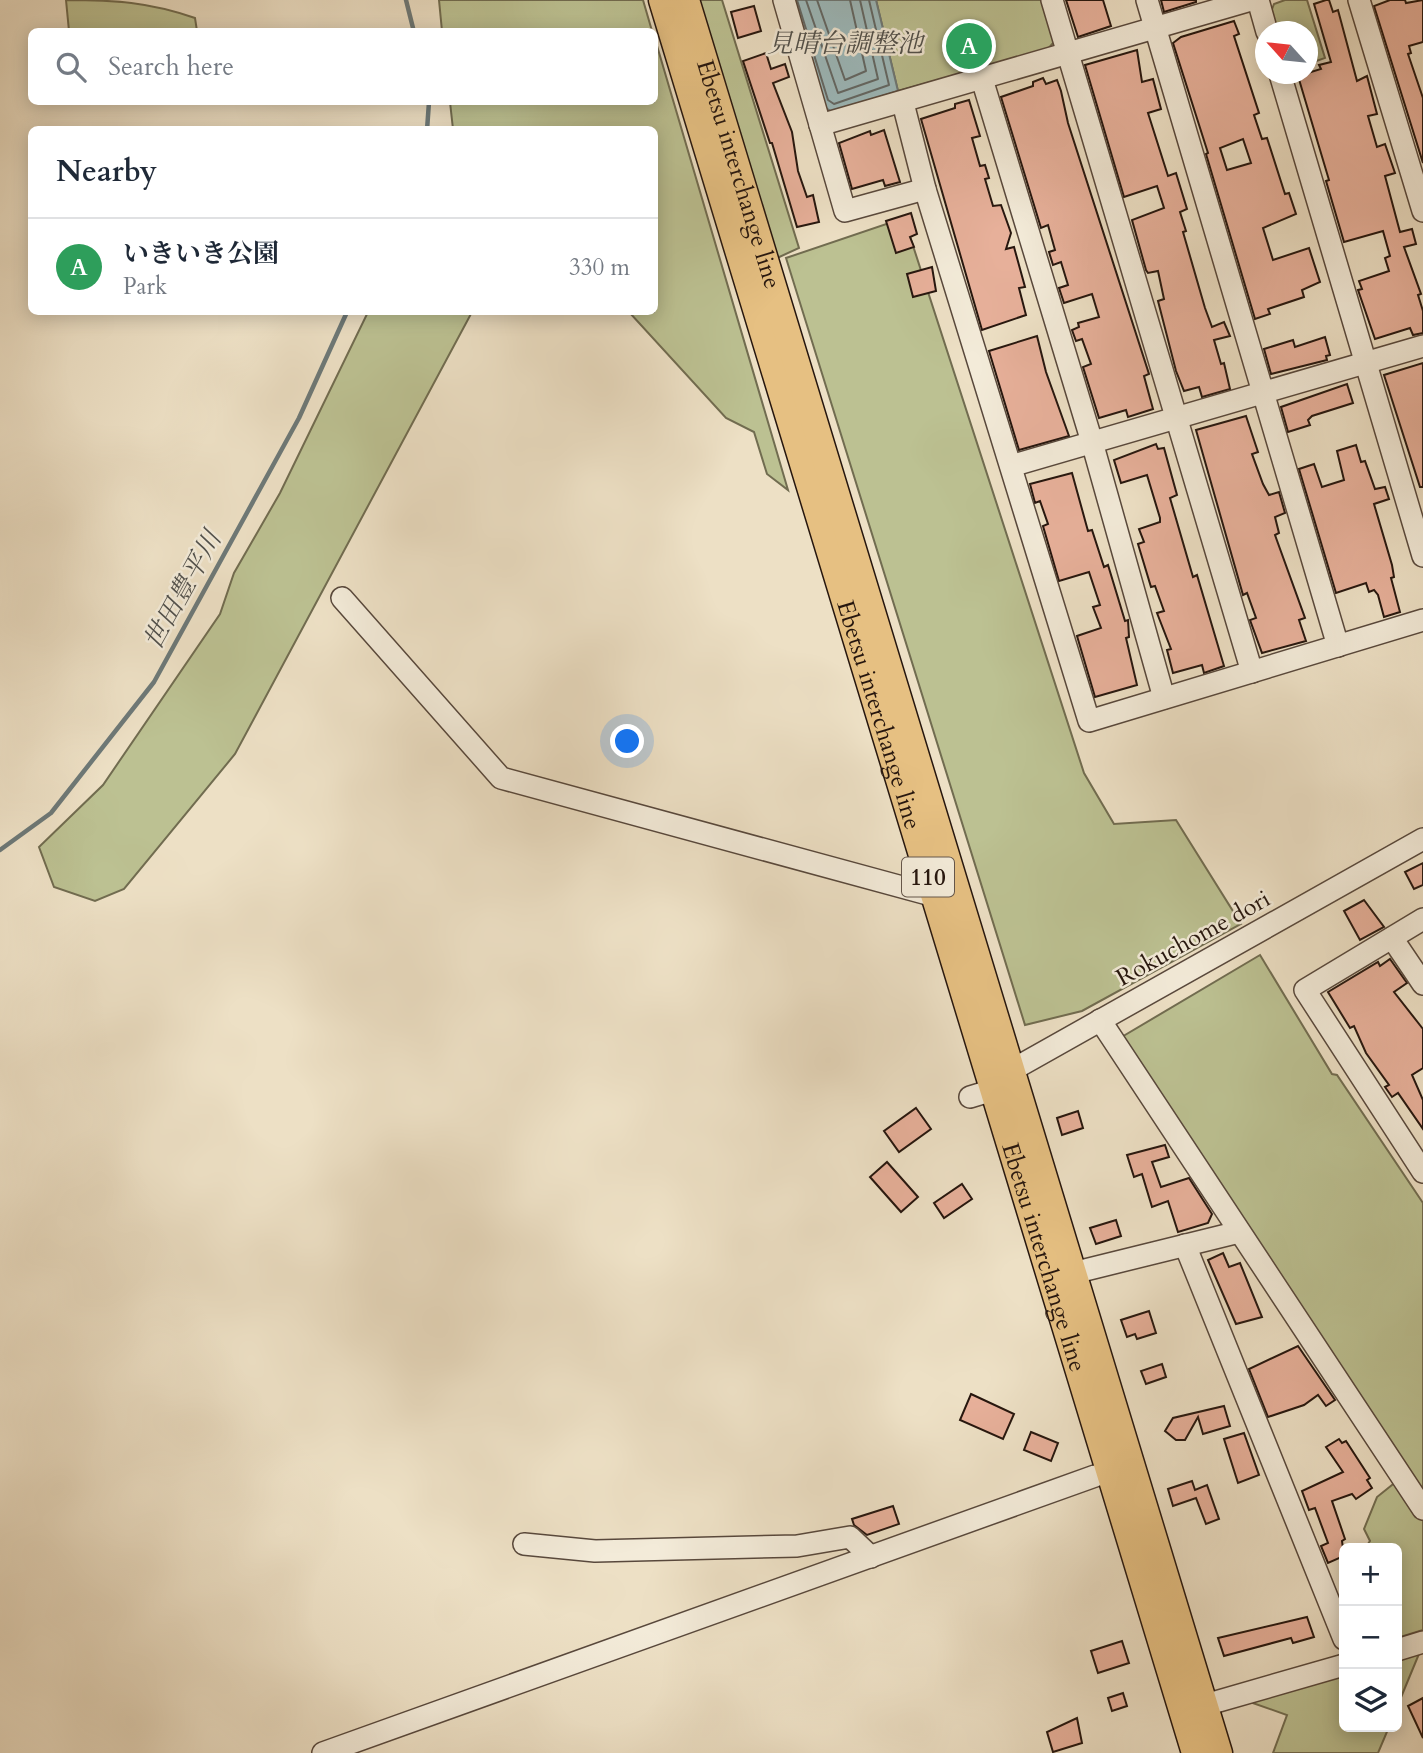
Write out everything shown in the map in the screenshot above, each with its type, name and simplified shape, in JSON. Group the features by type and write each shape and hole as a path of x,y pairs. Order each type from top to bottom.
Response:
{"main road":[{"name":"Ebetsu interchange line","path":"662,0 933,895 982,1093 1195,1753"},
{"name":"Ebetsu interchange line","path":"686,0 1219,1753"}],"street":[{"path":"784,0 845,211 925,189"},
{"path":"1052,0 1252,672"},
{"path":"1147,0 1339,646"},
{"path":"820,125 1251,0"},
{"path":"1258,0 1264,21"},
{"path":"1359,0 1423,211"},
{"path":"982,79 1092,442 1164,698"},
{"path":"1283,84 1423,556"},
{"path":"903,103 925,189 1089,720 1423,620"},
{"path":"1011,466 1423,346"},
{"path":"342,598 501,778 961,904"},
{"name":"Rokuchome dori","path":"982,1093 1012,1070 1423,839"},
{"path":"1423,919 1305,990 1423,1172"},
{"path":"1392,937 1423,984"},
{"path":"1100,1020 1423,1509"},
{"path":"1073,1273 1239,1231"},
{"path":"1185,1245 1339,1627"},
{"path":"323,1753 1095,1476"},
{"path":"524,1544 595,1551 797,1546 850,1538 871,1557"},
{"path":"1402,1648 1423,1642"},
{"path":"1205,1705 1339,1666"}],"green space":[{"path":"66,0 116,1 162,8 195,18 197,28 69,28"},
{"path":"439,0 643,0 651,28 442,28"},
{"path":"699,0 722,0 799,248 777,258"},
{"path":"876,0 1041,0 1054,42 1047,50 898,91"},
{"path":"1285,0 1307,0 1314,21 1274,21 1271,12 1274,4"},
{"path":"1318,35 1325,58 1318,60"},
{"path":"658,49 788,490 767,474 754,432 726,418 632,315 658,315 658,126 453,126 450,105 658,105"},
{"path":"904,218 1084,773 1114,824 1176,820 1241,924 1082,1011 1025,1025 786,258"},
{"path":"367,315 470,315 235,754 124,889 95,901 54,887 39,847 103,785 220,614 234,573 280,493"},
{"path":"1260,955 1332,1074 1337,1075 1423,1203 1423,1491 1120,1038"},
{"path":"1397,1481 1423,1521 1423,1630 1402,1636 1402,1543 1369,1543 1364,1529 1377,1497"},
{"path":"1421,1649 1402,1695 1402,1669 1402,1655"},
{"path":"1339,1673 1339,1732 1387,1732 1378,1753 1273,1753 1287,1715 1247,1701"}],"water":[{"name":"見晴台調整池","path":"790,0 876,0 898,91 832,112 823,106"}],"building":[{"path":"1066,0 1103,0 1111,26 1078,37"},
{"path":"1161,0 1196,0 1196,2 1164,12"},
{"path":"1329,0 1333,12 1338,10 1357,81 1367,76 1377,114 1368,116 1377,147 1385,144 1395,173 1385,176 1400,232 1412,229 1416,244 1404,247 1421,294 1418,295 1423,311 1423,333 1413,335 1410,328 1375,339 1358,290 1362,289 1359,281 1389,271 1385,258 1390,256 1383,231 1344,242 1300,84 1318,84 1318,70 1321,69 1319,65 1331,62 1314,4"},
{"path":"1390,0 1405,0 1406,3 1423,0 1423,42 1409,46 1411,53 1408,54 1423,98 1423,163 1374,6"},
{"path":"754,6 761,31 738,38 731,12"},
{"path":"1234,21 1239,34 1234,36 1259,113 1254,115 1262,139 1267,138 1285,194 1289,193 1296,214 1263,228 1273,260 1309,248 1320,282 1302,290 1304,297 1268,309 1270,314 1255,319 1206,154 1208,153 1173,43 1181,37","holes":["1243,139 1251,163 1227,170 1220,148"]},
{"path":"1137,50 1142,82 1153,79 1161,109 1148,113 1168,176 1176,173 1187,209 1180,212 1186,231 1183,232 1205,308 1212,327 1224,322 1230,336 1214,340 1221,364 1224,363 1230,389 1202,397 1199,387 1184,391 1176,371 1158,301 1164,299 1158,271 1148,273 1146,270 1132,220 1164,208 1157,186 1124,197 1085,65"},
{"path":"766,53 771,69 785,64 789,77 773,83 792,132 798,171 807,197 813,195 819,222 797,227 772,143 743,61"},
{"path":"1043,78 1046,84 1057,80 1061,91 1068,123 1149,374 1144,376 1153,409 1128,417 1126,410 1099,418 1083,367 1091,364 1082,339 1076,341 1072,330 1079,327 1078,323 1099,317 1092,294 1064,303 1059,288 1068,285 1061,262 1053,265 1049,252 1055,250 1048,225 1041,228 1001,97 1033,86 1033,82"},
{"path":"969,100 980,136 972,138 980,166 985,165 989,178 985,179 993,206 1001,205 1011,233 1006,249 1014,247 1025,287 1019,288 1026,315 982,330 921,119 955,108 955,104"},
{"path":"884,130 900,182 885,186 883,180 852,189 839,143 870,131 871,135"},
{"path":"911,213 917,234 910,237 914,247 896,253 886,221"},
{"path":"932,267 936,291 913,297 907,274"},
{"path":"1037,336 1046,372 1069,436 1019,450 989,351"},
{"path":"1325,337 1330,355 1326,356 1327,360 1271,374 1264,349 1293,340 1295,347"},
{"path":"1423,363 1423,487 1420,487 1384,375"},
{"path":"1347,384 1353,403 1312,416 1308,420 1310,425 1288,432 1281,407"},
{"path":"1246,416 1258,452 1252,454 1263,484 1269,495 1279,492 1285,513 1275,517 1279,533 1275,535 1305,618 1299,620 1306,641 1262,653 1250,620 1256,618 1247,593 1243,595 1196,430"},
{"path":"1156,444 1158,449 1164,448 1177,495 1170,498 1193,577 1197,575 1224,666 1204,673 1202,665 1173,673 1167,650 1171,649 1157,613 1164,611 1155,586 1151,587 1138,544 1144,542 1139,529 1160,522 1160,518 1147,475 1121,483 1114,460"},
{"path":"1356,445 1361,462 1365,461 1375,489 1385,487 1389,499 1374,504 1392,565 1394,577 1391,578 1400,612 1384,617 1378,595 1374,590 1369,592 1366,583 1336,593 1299,469 1314,464 1322,487 1344,480 1337,451"},
{"path":"1072,473 1088,531 1092,530 1104,567 1108,565 1125,621 1128,620 1129,637 1126,638 1137,685 1095,697 1077,636 1101,628 1093,607 1100,605 1089,572 1059,581 1043,526 1048,524 1040,501 1035,503 1030,484"},
{"path":"1423,863 1423,885 1414,889 1405,872"},
{"path":"1364,900 1384,927 1360,940 1344,911"},
{"path":"1390,959 1407,983 1394,992 1423,1029 1423,1068 1412,1075 1423,1100 1423,1129 1398,1093 1392,1097 1385,1087 1389,1085 1366,1053 1354,1026 1350,1028 1328,992 1378,962 1380,966"},
{"path":"916,1108 931,1129 899,1152 884,1131"},
{"path":"1078,1111 1083,1128 1062,1135 1057,1118"},
{"path":"1165,1145 1169,1157 1152,1162 1161,1187 1189,1178 1212,1214 1208,1223 1178,1232 1168,1201 1152,1207 1142,1174 1134,1177 1127,1155"},
{"path":"887,1162 918,1197 901,1212 870,1177"},
{"path":"962,1184 972,1199 944,1218 934,1203"},
{"path":"1116,1220 1121,1236 1096,1244 1090,1228"},
{"path":"1223,1253 1229,1267 1240,1263 1262,1317 1236,1324 1208,1260"},
{"path":"1149,1311 1156,1333 1137,1339 1135,1334 1127,1337 1121,1320"},
{"path":"1298,1346 1335,1400 1326,1406 1318,1395 1304,1405 1268,1417 1249,1369"},
{"path":"1162,1364 1166,1377 1146,1384 1141,1371"},
{"path":"971,1394 1014,1414 1003,1439 960,1420"},
{"path":"1224,1406 1230,1426 1203,1434 1198,1417 1185,1440 1176,1440 1165,1431 1173,1418"},
{"path":"1031,1432 1058,1443 1051,1461 1024,1450"},
{"path":"1244,1433 1259,1475 1238,1483 1224,1439"},
{"path":"1339,1439 1342,1443 1346,1441 1370,1478 1367,1480 1372,1488 1356,1499 1352,1494 1332,1501 1345,1539 1339,1543 1339,1558 1328,1563 1321,1546 1328,1543 1315,1508 1309,1510 1302,1491 1343,1472 1326,1447"},
{"path":"1192,1481 1195,1490 1207,1485 1219,1519 1206,1524 1196,1498 1173,1506 1168,1489"},
{"path":"893,1506 899,1524 867,1535 854,1525 852,1519"},
{"path":"1307,1617 1314,1637 1293,1643 1291,1638 1224,1656 1218,1638"},
{"path":"1122,1641 1129,1663 1098,1673 1091,1651"},
{"path":"1123,1693 1127,1706 1112,1711 1108,1698"},
{"path":"1423,1698 1423,1738 1408,1706"},
{"path":"1077,1718 1082,1743 1053,1752 1047,1732"}],"waterway":[{"name":"世田豊平川","path":"406,0 413,28"},
{"name":"世田豊平川","path":"427,126 429,105"},
{"name":"世田豊平川","path":"0,850 51,813 154,682 299,418 346,315"}],"place":[{"name":"いきいき公園","path":"969,46"}]}
